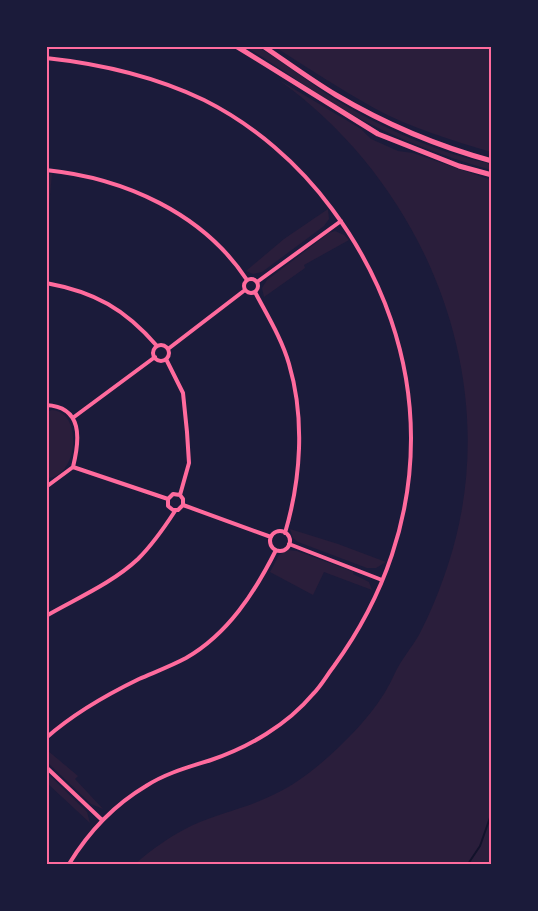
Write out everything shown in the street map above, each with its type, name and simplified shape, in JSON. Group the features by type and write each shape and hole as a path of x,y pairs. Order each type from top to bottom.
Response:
{"street":[{"path":"236,46 378,134 459,166 492,175"},
{"path":"264,46 336,95 413,135 492,161"},
{"path":"46,58 94,64 135,73 204,100 242,123 276,148 319,191 358,244 387,308 403,364 411,435 408,487 399,533 390,563 354,639 313,695 286,720 262,737 236,750 187,766 146,785 102,820 69,864"},
{"path":"46,170 110,182 171,209 216,245 247,280"},
{"path":"257,282 341,221"},
{"path":"247,280 252,279 257,282"},
{"path":"247,280 244,284 245,290 250,294 258,287 257,282"},
{"path":"46,283 86,293 120,310 157,346"},
{"path":"168,349 245,290"},
{"path":"255,292 288,362 298,404 295,499 285,533"},
{"path":"157,346 163,345 168,349 169,355 166,359"},
{"path":"155,357 154,351 157,346"},
{"path":"155,357 159,360 166,359"},
{"path":"74,417 155,357"},
{"path":"46,616 96,589 138,559 157,538 175,511 183,505 180,495 189,463 188,432 183,393 166,359"},
{"path":"46,405 57,405 68,410 74,417 77,430 73,467 47,487"},
{"path":"73,467 168,499"},
{"path":"175,511 168,507 168,499 173,494 180,495"},
{"path":"183,505 271,537"},
{"path":"277,531 285,533 289,538 289,544 283,550 276,550 271,545 271,537 277,531"},
{"path":"289,544 382,580"},
{"path":"46,738 89,705 186,658 207,644 247,601 276,550"},
{"path":"46,767 102,820"}],"shaded area":[{"path":"246,47 258,47 330,96 366,117 426,145 487,163 491,166 491,170 433,151 360,119"},
{"path":"275,47 491,47 491,152 402,122 374,108"},
{"path":"279,80 361,129 371,139 398,151 413,153 491,180 491,864 135,864 185,829 263,800 291,786 347,740 378,703 400,663 419,635 448,565 464,497 468,429 460,361 442,296 414,234 377,176 332,125"},
{"path":"46,174 52,174 47,226"},
{"path":"328,209 329,219 324,226 262,272 253,274 246,271 284,239"},
{"path":"335,231 349,240 304,265 305,268 264,297 262,288 267,280 329,233"},
{"path":"52,410 62,414 69,422 73,433 73,445 65,468 57,475 46,478 46,412"},
{"path":"290,529 386,562 376,568 367,568 298,542 293,538"},
{"path":"288,550 297,551 354,572 353,574 369,582 372,590 324,572 313,595 270,572 279,555"},
{"path":"47,750 78,776 75,779 103,809 91,804 48,763"},
{"path":"47,773 87,812 90,823 47,783"}],"waterway":[{"path":"468,864 480,846 492,812"}]}
